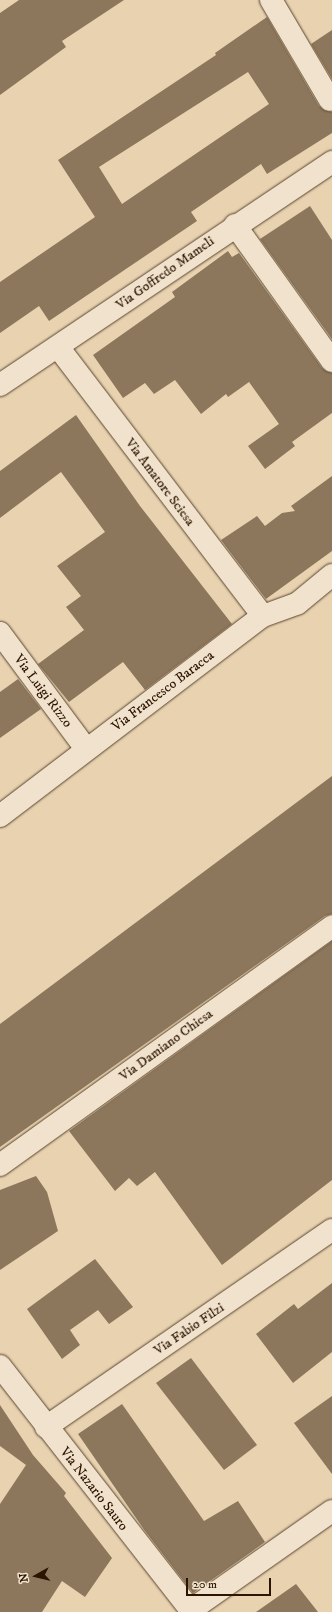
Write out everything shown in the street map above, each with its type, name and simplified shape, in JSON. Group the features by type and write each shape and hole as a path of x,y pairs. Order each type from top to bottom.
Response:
{"street":[{"path":"271,0 330,100"},
{"name":"Via Goffredo Mameli","path":"0,385 58,347 235,225 332,162"},
{"path":"235,225 332,361"},
{"name":"Via Amatore Sciesa","path":"58,347 263,616"},
{"name":"Via Francesco Baracca","path":"0,816 86,749 263,616 298,603 332,575"},
{"name":"Via Luigi Rizzo","path":"0,633 86,749"},
{"name":"Via Damiano Chiesa","path":"0,1165 332,926"},
{"name":"Via Fabio Filzi","path":"46,1427 332,1230"},
{"name":"Via Nazario Sauro","path":"0,1366 46,1427 191,1611 332,1511"}],"building":[{"path":"19,0 124,0 62,41 66,47 0,95 0,13"},
{"path":"267,17 319,106 332,112 332,133 267,174 261,164 191,212 197,221 49,321 39,306 0,333 0,282 95,217 58,160 216,55 215,53","holes":["248,72 269,104 122,204 99,167"]},
{"path":"332,30 332,79 311,44"},
{"path":"310,206 332,240 332,339 260,239"},
{"path":"228,251 232,257 239,253 322,368 332,373 332,413 292,442 295,446 265,469 248,446 279,424 249,382 228,397 226,394 201,414 175,380 154,394 145,383 123,398 93,355 175,297 172,292"},
{"path":"76,415 140,506 232,624 145,690 123,662 69,702 38,664 84,630 66,607 81,596 57,566 105,532 61,472 0,518 0,471"},
{"path":"332,476 332,551 266,599 221,540 257,516 265,526 282,513 295,511 291,506"},
{"path":"18,679 41,709 0,738 0,692"},
{"path":"332,776 332,914 325,916 0,1147 0,1024"},
{"path":"332,941 332,1180 222,1265 155,1172 137,1186 129,1178 115,1191 69,1131"},
{"path":"36,1176 47,1192 58,1231 0,1270 0,1190"},
{"path":"95,1259 133,1307 109,1324 98,1310 70,1330 80,1345 62,1359 27,1309"},
{"path":"332,1283 332,1352 293,1383 256,1334 294,1304 298,1309"},
{"path":"191,1358 257,1445 224,1470 156,1383"},
{"path":"332,1396 332,1474 294,1423"},
{"path":"122,1404 204,1521 238,1501 265,1542 193,1593 145,1531 78,1434"},
{"path":"0,1405 33,1455 66,1493 64,1496 112,1558 85,1597 62,1581 42,1612 0,1612 0,1504 26,1465 0,1446"},
{"path":"296,1584 318,1612 256,1612"}]}
